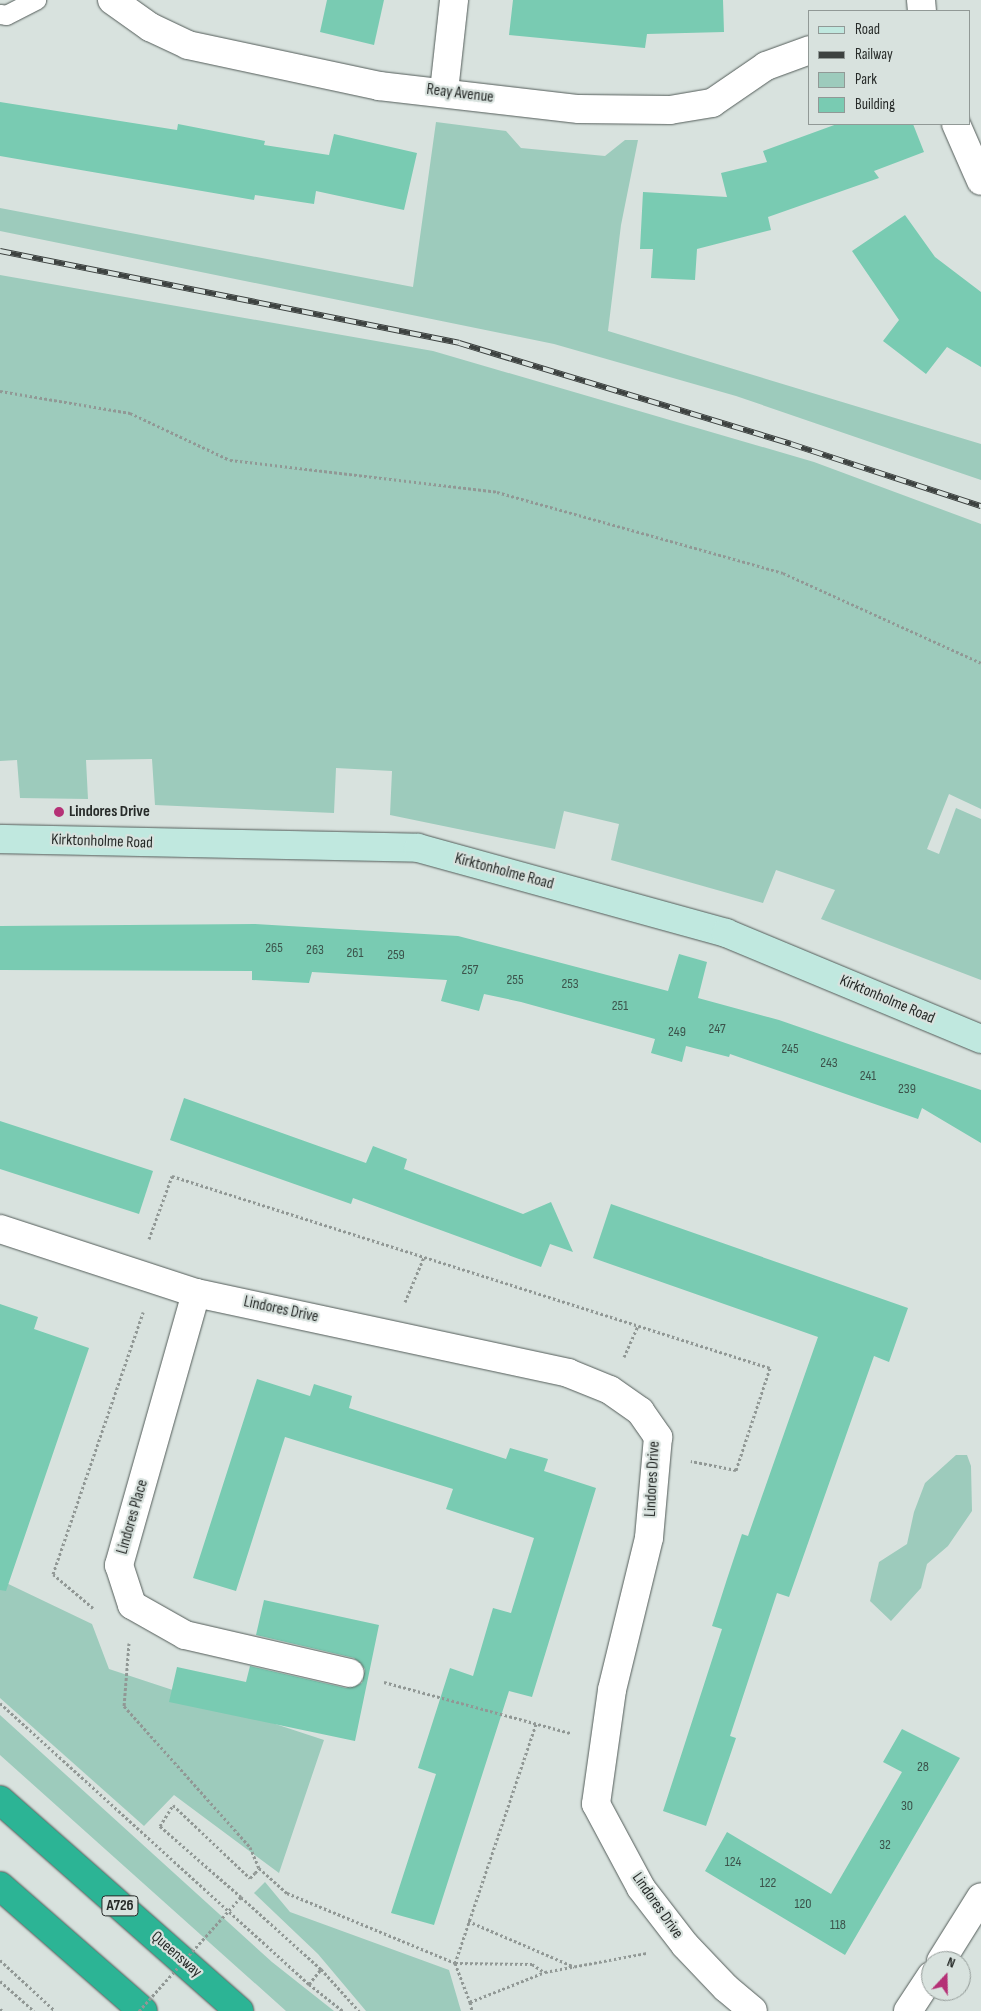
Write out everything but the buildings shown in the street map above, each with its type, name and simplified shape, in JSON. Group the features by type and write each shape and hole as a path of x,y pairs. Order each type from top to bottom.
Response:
{"highway":[{"name":"Queensway","path":"0,1800 239,2011"},
{"path":"0,1886 143,2011"}],"street":[{"name":"Reay Avenue","path":"112,0 150,27 188,45 379,86 444,91 579,109 670,110 712,103 766,66 808,51"},
{"path":"444,91 454,0"},
{"path":"956,125 981,182"},
{"name":"Kirktonholme Road","path":"0,839 418,848 726,933 981,1039"},
{"name":"Lindores Drive","path":"0,1229 144,1278 196,1293 568,1373 610,1390 640,1411 658,1437 650,1538 612,1690 596,1804 641,1888 685,1945 726,1988 753,2011"},
{"name":"Lindores Place","path":"132,1605 119,1565 196,1293"},
{"path":"132,1605 185,1635 350,1673"},
{"path":"947,1951 981,1897"},
{"path":"908,2011 921,1991"}],"lane":[{"path":"0,14 6,15 36,0"}],"path":[{"path":"0,391 130,413 230,460 497,492 783,573 981,664"},
{"path":"99,1612 53,1574 144,1278 172,1176 770,1368 736,1470 656,1453"},
{"path":"391,1334 424,1257"},
{"path":"132,1605 124,1706 250,1847 259,1868 287,1893 455,1963 532,1964 545,1972"},
{"path":"350,1673 605,1743"},
{"path":"0,1703 309,1984 343,2011"},
{"path":"472,2011 455,1963 536,1724"},
{"path":"259,1868 250,1878 173,1805 160,1826 321,1969 358,2011"},
{"path":"139,2011 241,1897"},
{"path":"468,1921 576,1967"},
{"path":"470,2002 545,1972 685,1945"},
{"path":"0,1960 55,2011"},
{"path":"309,1984 321,1969"},
{"path":"0,1981 34,2011"}],"green space":[{"path":"436,122 506,131 521,148 605,156 625,140 638,140 621,225 608,331 981,444 981,480 736,396 554,344 0,231 0,208 413,287"},
{"path":"0,275 433,351 814,462 981,524 981,809 949,794 927,849 939,854 956,808 981,819 981,980 821,919 835,890 776,870 763,903 611,860 619,824 564,811 555,849 390,815 392,771 336,768 334,813 155,805 152,759 86,760 88,799 20,798 17,760 0,761"},
{"path":"956,1455 967,1455 971,1466 972,1511 948,1546 927,1564 921,1588 891,1621 870,1601 879,1562 907,1544 914,1512 925,1483"},
{"path":"0,1580 92,1624 109,1669 324,1740 279,1873 174,1795 144,1826 0,1698"},
{"path":"0,1715 272,1962 334,2011 286,2011 0,1755"},
{"path":"265,1882 290,1912 449,1970 461,2011 366,2011 318,1954 254,1893"}],"railway":[{"path":"0,251 459,343 791,444 981,506"}],"place":[{"name":"Lindores Drive","path":"59,812"}]}
